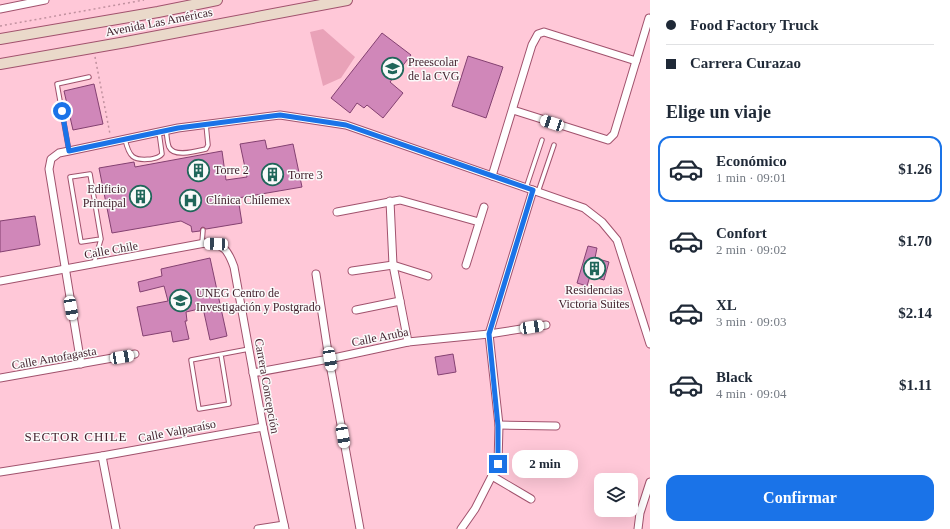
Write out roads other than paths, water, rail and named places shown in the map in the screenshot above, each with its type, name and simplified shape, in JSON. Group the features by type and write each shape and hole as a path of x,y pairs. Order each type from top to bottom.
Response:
{"main road":[{"name":"Avenida Las Américas","path":"0,39 158,12 217,0"},
{"name":"Avenida Las Américas","path":"0,64 347,0"}],"street":[{"path":"0,9 45,0"},
{"path":"513,110 608,140 614,134 649,18"},
{"path":"492,176 532,45 540,32 636,61"},
{"path":"81,364 49,170 51,159 59,153 125,138 206,124 280,115 346,125 584,208 602,222 617,240 650,344"},
{"path":"461,529 475,509 498,464 498,426 489,334 532,190"},
{"path":"337,212 400,200 479,222"},
{"path":"390,201 393,265 408,342"},
{"path":"466,265 484,207"},
{"name":"Calle Chile","path":"0,281 202,244 216,244 224,249"},
{"name":"Carrera Concepción","path":"224,249 229,254 234,267 263,426 284,527"},
{"path":"352,271 393,265 428,276"},
{"path":"316,274 360,529"},
{"path":"356,310 400,301"},
{"name":"Calle Aruba","path":"253,373 330,359 408,342 489,334 546,325"},
{"name":"Calle Antofagasta","path":"0,378 135,354"},
{"name":"Calle Valparaíso","path":"0,472 102,456 263,426"},
{"path":"498,426 556,426"},
{"path":"102,456 116,529"},
{"path":"492,476 531,499"},
{"path":"638,529 640,513 650,482"},
{"path":"258,529 284,527"}],"lane":[{"path":"69,151 57,84 89,77"},
{"path":"163,131 172,151 185,153 206,149 208,145 206,124"},
{"path":"125,138 128,150 133,158 140,160 159,157 162,154 163,131"},
{"path":"532,190 542,140"},
{"path":"532,190 554,145"},
{"path":"94,264 101,239 90,174 70,177 81,242 101,239"},
{"path":"202,244 203,230"},
{"path":"221,355 229,404 199,409 191,360 249,349"}],"place":[{"name":"Preescolar de la CVG","path":"392,69"},
{"name":"Torre 2","path":"198,170"},
{"name":"Torre 3","path":"273,175"},
{"name":"Edificio Principal","path":"141,196"},
{"name":"Clínica Chilemex","path":"190,200"},
{"name":"Residencias Victoria Suites","path":"594,269"},
{"name":"UNEG Centro de Investigación y Postgrado","path":"181,300"}],"district":[{"name":"SECTOR CHILE","path":"76,436"}]}
